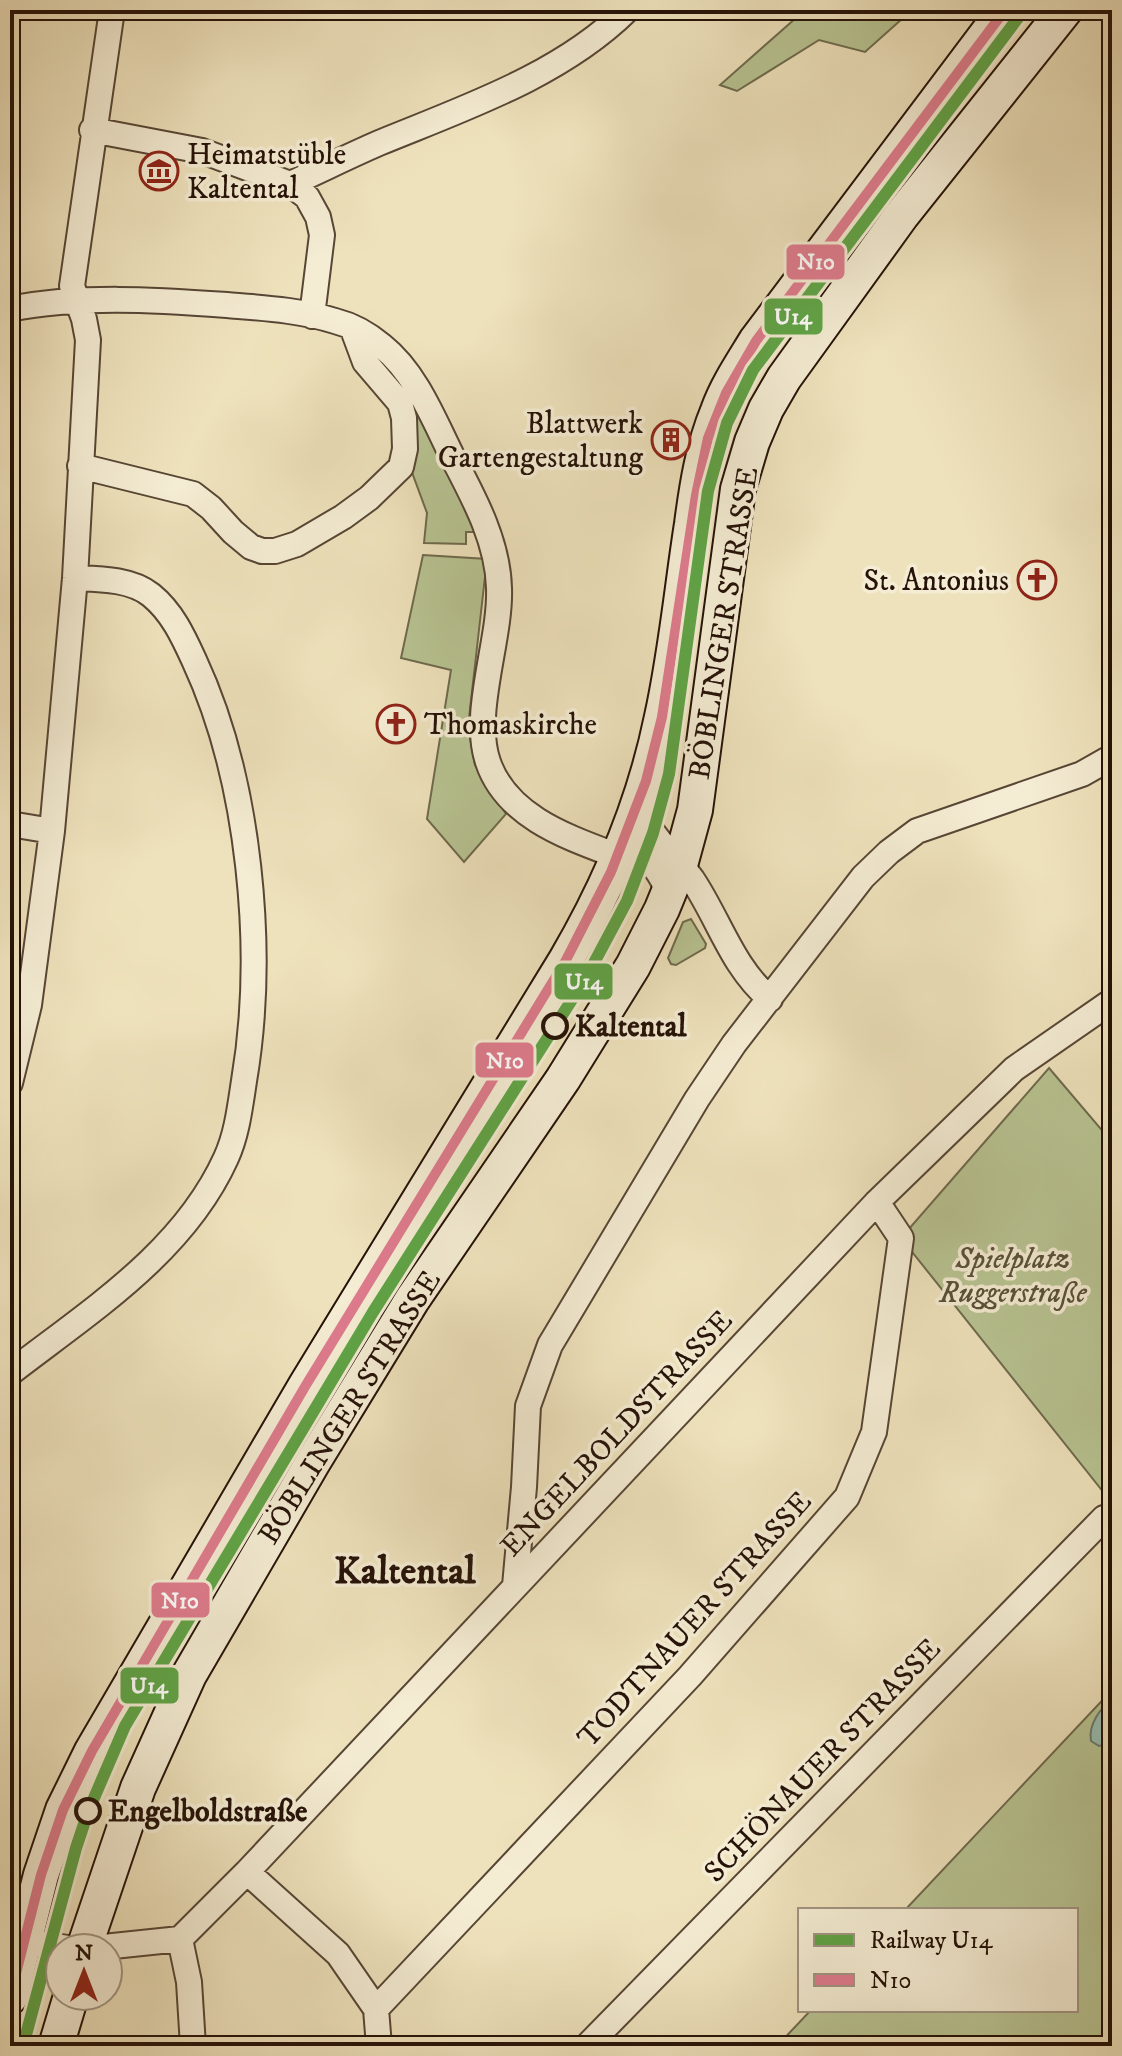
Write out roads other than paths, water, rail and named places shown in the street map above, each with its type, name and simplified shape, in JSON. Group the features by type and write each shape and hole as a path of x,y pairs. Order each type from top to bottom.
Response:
{"main road":[{"name":"BÖBLINGER STRASSE","path":"10,1997 16,1941 63,1810 92,1751 306,1385 566,960 599,904 620,857 641,809 663,714 697,485 718,411 756,341 1005,10"},
{"name":"BÖBLINGER STRASSE","path":"89,1932 138,1788 196,1662 412,1300 571,1067 633,966 674,879 695,810 738,489 766,409 784,378 862,268 1065,10"},
{"path":"56,2046 66,2012"}],"street":[{"path":"10,1083 29,1005 52,831 75,578 88,340 72,286 92,130 112,10"},
{"path":"290,184 377,144 497,96 604,32 627,10"},
{"path":"92,130 202,151 290,184 307,197 318,217 322,235 312,316"},
{"path":"10,309 48,302 78,301 246,306 312,316 352,327 383,346 422,396 477,503 488,534 499,589 483,726 487,761 497,782 511,802 540,823 620,857 632,852 644,857 662,876 694,882 754,986 770,999"},
{"path":"80,466 193,494 251,547 262,551 275,551 297,544 369,498 401,467 405,449 400,403 365,362 352,327"},
{"path":"10,1373 136,1275 180,1230 210,1187 226,1157 237,1123 254,993 252,916 243,831 222,735 204,682 181,631 166,609 148,593 129,585 75,578"},
{"path":"515,1586 528,1406 550,1345 697,1099 734,1044 863,877 889,852 917,831 1082,774 1112,757"},
{"path":"641,809 674,879"},
{"name":"BÖBLINGER STRASSE","path":"641,809 656,822 667,823 683,820 695,810"},
{"path":"10,824 52,831"},
{"name":"ENGELBOLDSTRASSE","path":"180,1939 247,1872 877,1202 1014,1069 1112,1001"},
{"name":"TODTNAUER STRASSE","path":"376,2009 690,1676 847,1497 874,1432 901,1238 877,1202"},
{"name":"SCHÖNAUER STRASSE","path":"587,2046 1104,1518"},
{"path":"247,1872 338,1954 376,2009 379,2046"},
{"path":"124,1945 180,1939 189,1982 193,2046"},
{"path":"16,1941 44,1945"}],"water":[{"path":"1112,1700 1112,1743 1099,1746 1091,1741 1091,1729 1099,1712"}],"rail line":[{"name":"U14","path":"23,2046 76,1848 125,1726 373,1312 587,976 627,901 653,833 669,774 708,491 727,423 753,370 1024,10"}],"place":[{"name":"Heimatstüble Kaltental","path":"159,171"},
{"name":"Blattwerk Gartengestaltung","path":"671,440"},
{"name":"St. Antonius","path":"1037,580"},
{"name":"Thomaskirche","path":"396,724"},
{"name":"Kaltental","path":"555,1026"},
{"name":"Engelboldstraße","path":"88,1811"}],"district":[{"name":"Kaltental","path":"405,1570"}],"park label":[{"name":"Spielplatz Ruggerstraße","path":"1013,1275"}]}
